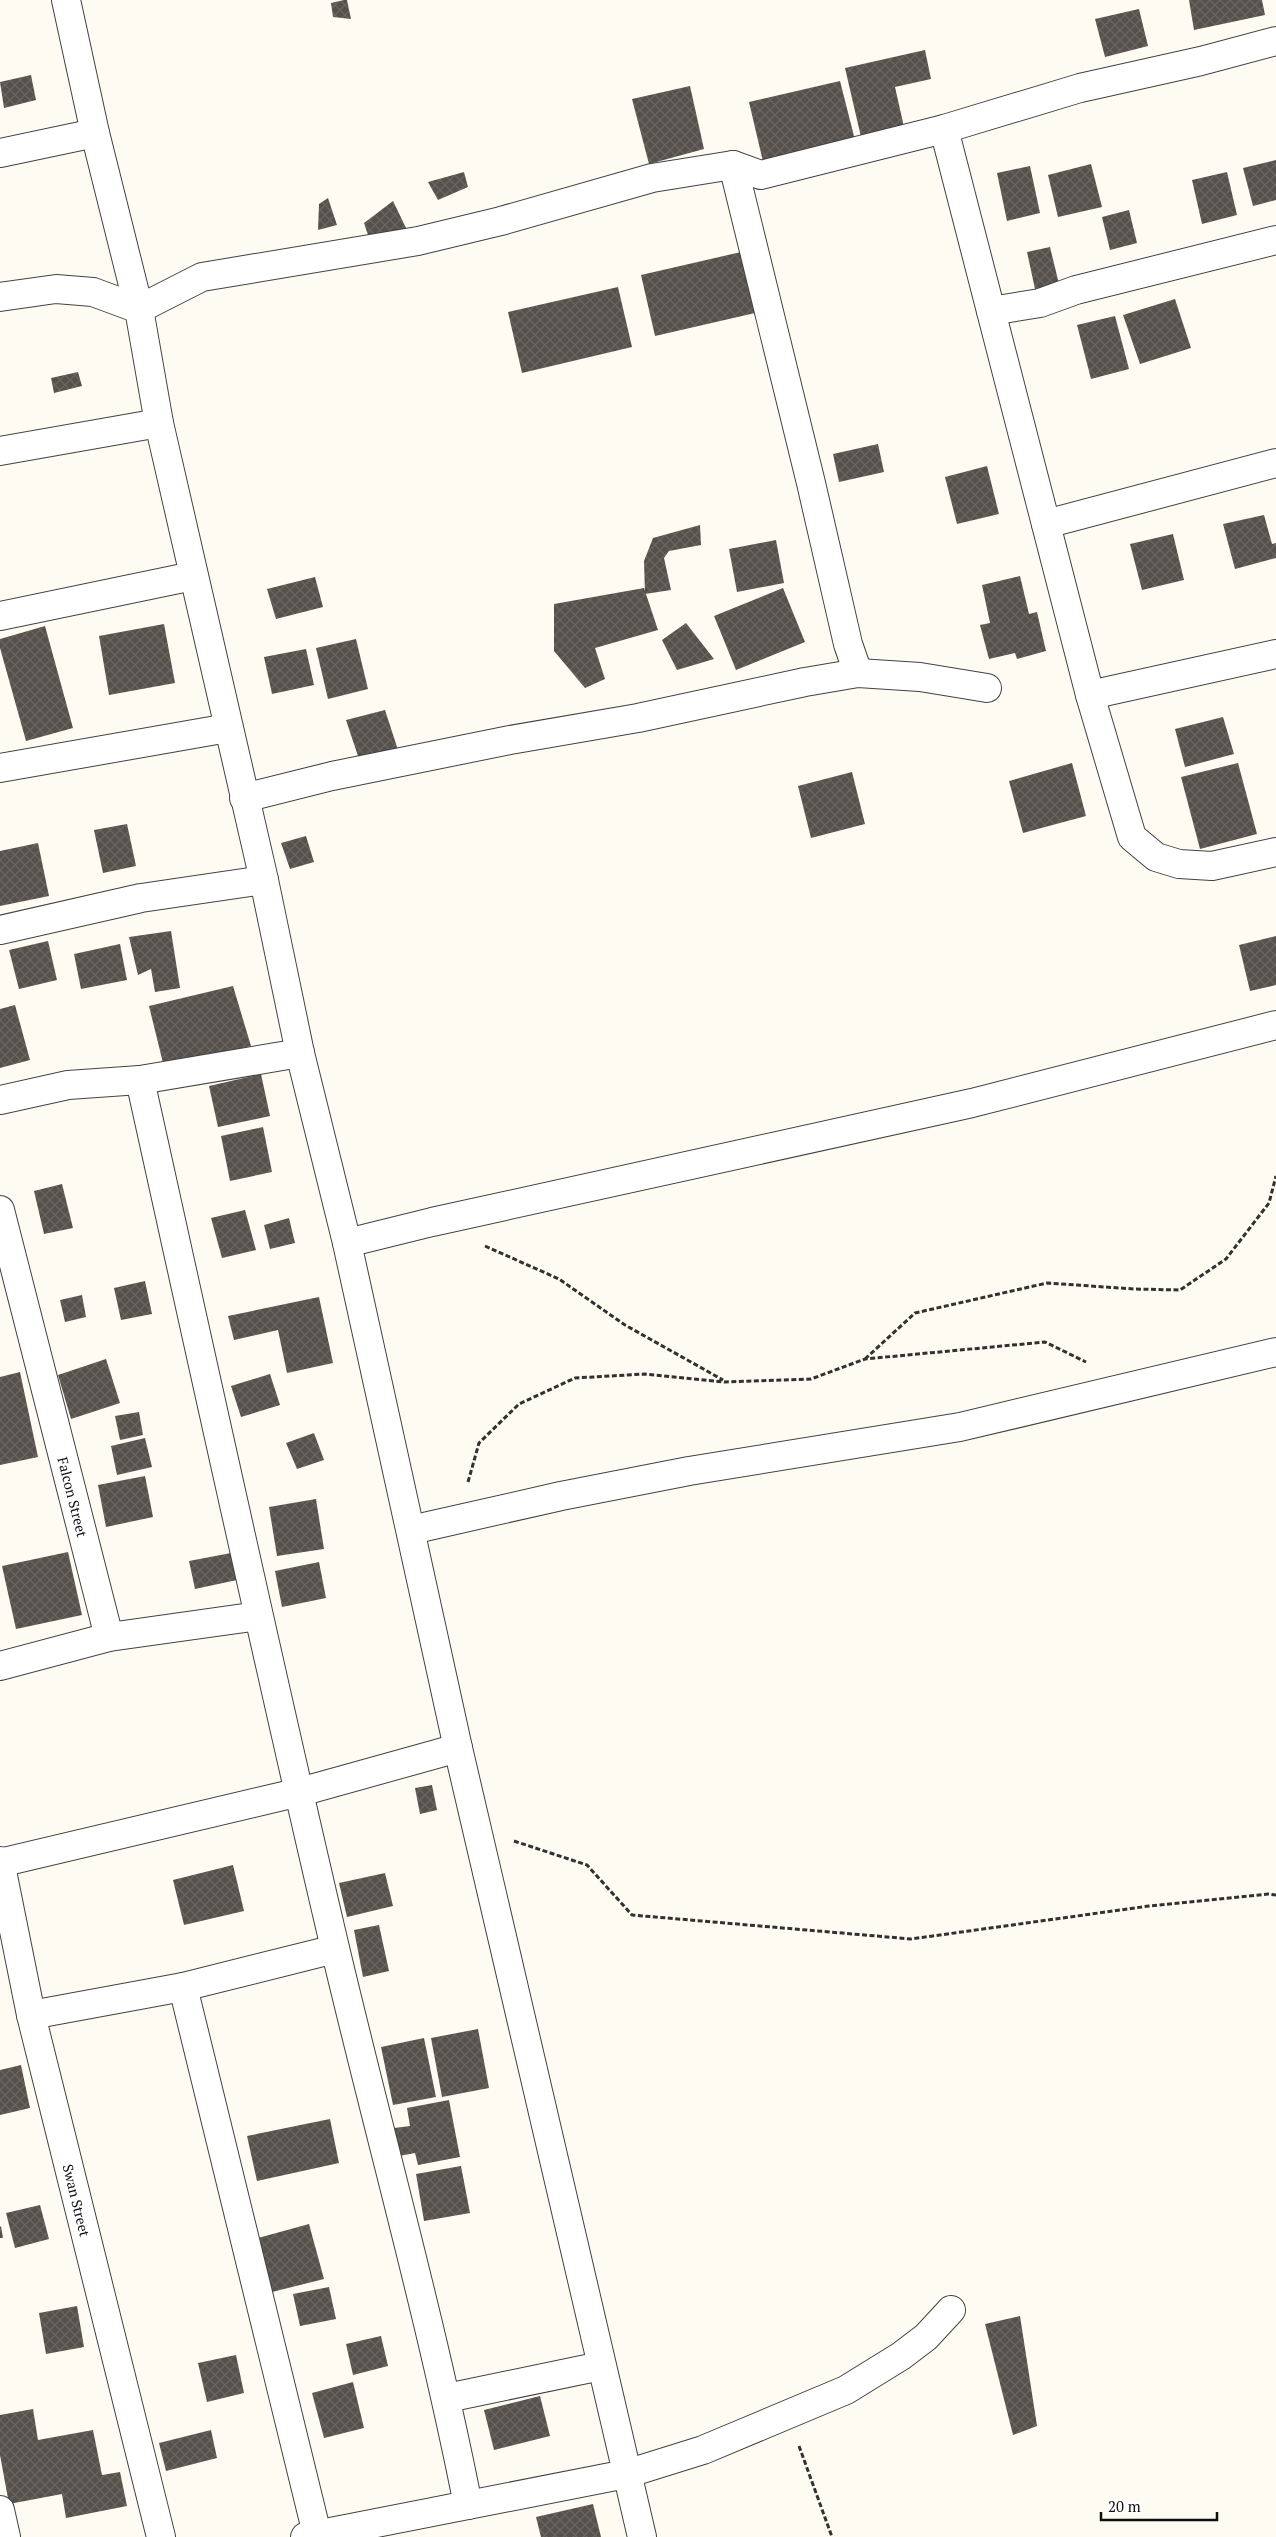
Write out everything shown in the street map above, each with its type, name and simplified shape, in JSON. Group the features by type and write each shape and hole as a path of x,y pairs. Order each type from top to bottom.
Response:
{"street":[{"path":"72,1 95,134 139,309 159,423 264,880 300,1053 347,1243 458,1748 478,1827 642,2537"},
{"path":"0,297 56,289 93,292 139,309 202,276 418,241 501,221 652,178 734,165 761,175 944,129 1080,88 1201,61 1276,41"},
{"path":"944,129 1090,695 1132,837 1156,857 1179,864 1212,866 1276,852"},
{"path":"0,153 95,134"},
{"path":"734,165 848,644 858,673"},
{"path":"992,312 1040,303 1076,290 1276,240"},
{"path":"0,451 159,423"},
{"path":"1046,524 1276,463"},
{"path":"0,616 193,576"},
{"path":"1090,695 1276,654"},
{"path":"244,798 332,776 638,718 805,682 858,673 920,677 987,688"},
{"path":"0,768 228,728"},
{"path":"0,930 140,898 264,880"},
{"path":"347,1243 432,1222 972,1103 1276,1025"},
{"path":"0,1100 68,1085 140,1080 300,1053"},
{"path":"140,1080 258,1616 335,1949 446,2398 468,2506"},
{"name":"Falcon Street","path":"0,1210 109,1637"},
{"path":"411,1530 472,1515 689,1471 960,1427 1276,1352"},
{"path":"0,1666 109,1637 258,1616"},
{"path":"0,1862 300,1792 458,1748"},
{"name":"Swan Street","path":"0,1862 31,2015 160,2537"},
{"path":"31,2015 183,1987 335,1949"},
{"path":"183,1987 311,2536 626,2474 703,2450 846,2390 902,2356 926,2336 952,2310"},
{"path":"446,2398 601,2366"},
{"path":"0,2510 6,2537"}],"path":[{"path":"864,1359 915,1313 1047,1283 1180,1290 1226,1259 1269,1203 1276,1176"},
{"path":"432,1222 559,1279 625,1325 725,1382"},
{"path":"472,1515 468,1478 479,1442 519,1404 575,1378 645,1374 725,1382 811,1379 864,1359 1045,1342 1134,1386"},
{"path":"478,1827 588,1865 632,1915 700,1922 911,1939 1149,1906 1268,1894 1276,1895"},
{"path":"788,2414 832,2537"}],"building":[{"path":"347,0 351,19 333,17 331,3"},
{"path":"1189,0 1262,0 1265,15 1194,30"},
{"path":"1139,9 1148,46 1105,57 1095,19"},
{"path":"925,50 931,79 895,87 904,127 861,137 845,68"},
{"path":"31,75 36,100 4,108 0,82"},
{"path":"840,81 855,140 764,166 749,102"},
{"path":"690,86 704,149 649,164 632,99"},
{"path":"1276,160 1276,200 1253,206 1243,168"},
{"path":"1091,164 1102,207 1058,217 1048,175"},
{"path":"1030,166 1040,213 1007,221 997,173"},
{"path":"464,172 468,187 438,200 428,182"},
{"path":"1227,172 1237,215 1202,224 1192,180"},
{"path":"328,198 337,225 318,230 319,204"},
{"path":"393,201 408,232 370,241 364,223"},
{"path":"1129,210 1137,243 1110,250 1102,217"},
{"path":"1050,247 1059,284 1035,289 1027,252"},
{"path":"741,252 755,313 655,336 641,275"},
{"path":"618,287 632,347 522,373 508,312"},
{"path":"1175,299 1191,348 1140,364 1123,315"},
{"path":"1115,316 1129,369 1091,379 1077,325"},
{"path":"78,372 82,386 54,393 51,378"},
{"path":"878,444 884,472 839,482 833,454"},
{"path":"987,466 999,514 957,524 945,477"},
{"path":"1264,515 1272,544 1276,543 1276,558 1235,569 1223,524"},
{"path":"700,525 701,545 669,551 664,558 671,590 645,594 644,561 653,538"},
{"path":"1173,534 1184,580 1142,590 1130,544"},
{"path":"776,540 784,583 737,592 729,549"},
{"path":"1020,576 1029,614 1037,612 1046,651 1017,659 1015,653 989,659 980,625 990,623 982,585"},
{"path":"315,577 323,607 276,619 267,589"},
{"path":"644,588 658,630 595,648 605,679 585,688 554,651 554,604"},
{"path":"783,588 805,642 736,670 714,616"},
{"path":"686,623 714,659 677,670 662,640"},
{"path":"164,624 175,683 109,695 99,636"},
{"path":"45,626 73,728 26,741 0,648 0,639"},
{"path":"356,639 368,689 328,699 316,648"},
{"path":"306,649 314,685 272,694 264,657"},
{"path":"385,710 399,753 361,765 346,720"},
{"path":"1223,717 1234,754 1185,767 1175,729"},
{"path":"1072,763 1086,816 1023,833 1009,781"},
{"path":"1238,763 1257,834 1200,849 1181,777"},
{"path":"852,772 865,824 811,838 798,786"},
{"path":"127,824 136,866 103,873 94,830"},
{"path":"306,836 314,862 290,869 281,843"},
{"path":"38,843 49,896 0,906 0,851"},
{"path":"171,931 180,988 155,992 151,969 138,975 129,937"},
{"path":"1276,936 1276,985 1250,991 1239,945"},
{"path":"48,941 57,980 19,989 9,950"},
{"path":"120,944 127,980 81,989 74,954"},
{"path":"233,986 251,1046 164,1067 149,1006"},
{"path":"15,1005 30,1060 0,1068 0,1009"},
{"path":"261,1074 270,1116 218,1127 209,1086"},
{"path":"263,1127 272,1172 230,1181 221,1136"},
{"path":"62,1184 73,1228 44,1234 34,1191"},
{"path":"245,1210 256,1250 222,1258 211,1218"},
{"path":"289,1218 295,1243 270,1249 264,1225"},
{"path":"145,1281 152,1314 121,1320 114,1288"},
{"path":"82,1295 86,1317 65,1322 60,1300"},
{"path":"319,1297 333,1363 287,1373 278,1330 234,1340 228,1316"},
{"path":"106,1359 120,1403 71,1419 58,1375"},
{"path":"20,1372 38,1457 0,1465 0,1377"},
{"path":"270,1374 280,1405 241,1417 231,1386"},
{"path":"139,1412 143,1435 120,1440 115,1416"},
{"path":"314,1433 324,1460 297,1469 286,1443"},
{"path":"145,1438 152,1467 117,1475 111,1446"},
{"path":"145,1476 153,1517 106,1527 98,1485"},
{"path":"316,1499 324,1549 277,1556 269,1507"},
{"path":"68,1552 82,1615 16,1629 2,1566"},
{"path":"231,1553 237,1580 195,1589 189,1561"},
{"path":"319,1562 326,1598 282,1607 275,1571"},
{"path":"432,1785 437,1810 420,1814 415,1788"},
{"path":"233,1865 244,1911 184,1925 173,1880"},
{"path":"385,1873 393,1906 347,1917 339,1883"},
{"path":"379,1925 389,1971 363,1977 354,1930"},
{"path":"478,2029 489,2088 442,2097 431,2038"},
{"path":"424,2038 436,2097 393,2105 381,2047"},
{"path":"21,2065 30,2108 0,2115 0,2070"},
{"path":"449,2100 460,2157 418,2165 415,2153 399,2156 394,2128 410,2126 407,2108"},
{"path":"330,2119 339,2163 257,2181 247,2136"},
{"path":"461,2166 470,2213 424,2221 416,2174"},
{"path":"40,2205 49,2239 15,2248 6,2213"},
{"path":"309,2224 324,2279 272,2292 258,2238"},
{"path":"1,2226 3,2238 0,2238"},
{"path":"329,2287 336,2319 300,2326 293,2294"},
{"path":"77,2306 84,2347 46,2354 39,2313"},
{"path":"1020,2316 1037,2426 1013,2435 985,2324"},
{"path":"381,2336 388,2366 353,2375 346,2344"},
{"path":"236,2355 244,2393 207,2402 198,2363"},
{"path":"353,2382 364,2428 324,2438 312,2393"},
{"path":"540,2396 550,2436 494,2450 484,2410"},
{"path":"33,2409 38,2440 93,2430 102,2475 120,2472 127,2506 66,2518 62,2494 9,2504 0,2455 0,2415"},
{"path":"211,2430 217,2458 166,2471 159,2443"},
{"path":"593,2504 601,2537 541,2537 536,2517"}]}
